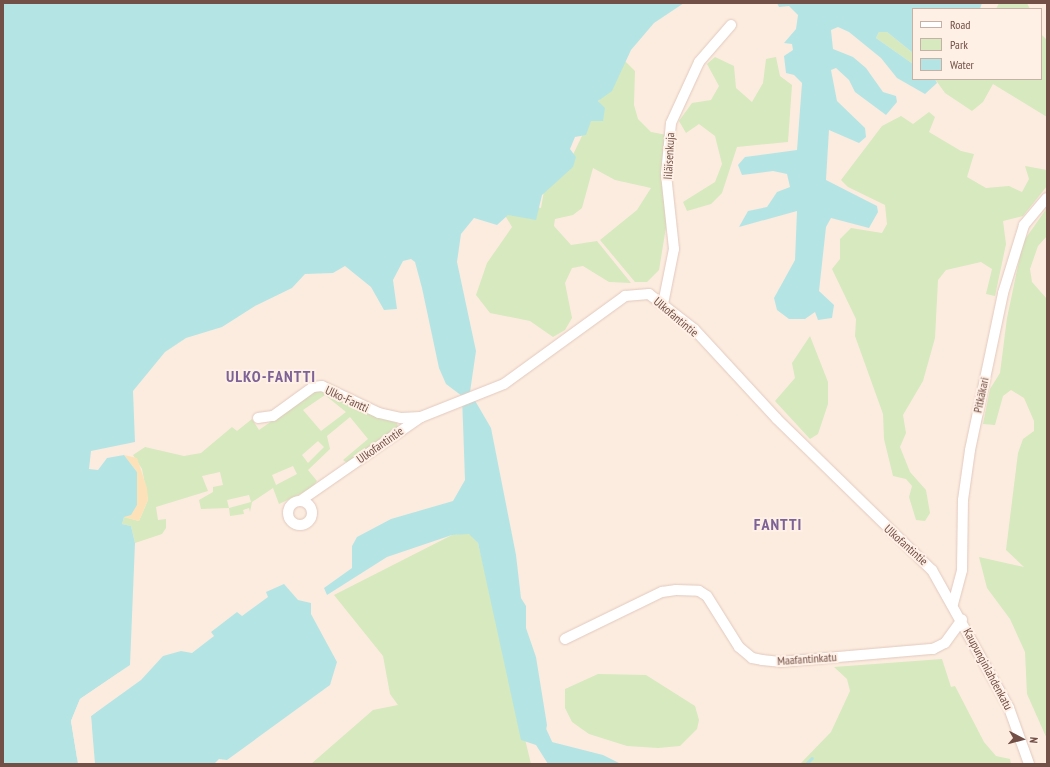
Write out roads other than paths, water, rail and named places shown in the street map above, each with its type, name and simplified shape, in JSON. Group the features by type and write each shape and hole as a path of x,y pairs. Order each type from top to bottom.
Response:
{"street":[{"name":"Iiläisenkuja","path":"663,304 674,249 666,174 671,122 699,62 731,25"},
{"name":"Pitkäkari","path":"953,604 962,570 962,500 970,450 1002,294 1024,226 1047,198"},
{"name":"Ulkofantintie","path":"323,487 305,524 291,521 288,510 323,487 421,417 483,395 504,384 625,296 649,294 694,330 873,516 923,558 962,620"},
{"name":"Ulko-Fantti","path":"258,418 273,416 313,387 322,386 379,413 401,418 421,417"},
{"path":"300,501 311,511"},
{"name":"Maafantinkatu","path":"566,639 662,592 676,590 699,591 707,596 739,647 752,658 780,662 933,649 945,643 962,620"},
{"name":"Kaupunginlahdenkatu","path":"962,620 1009,708 1029,764"}],"water":[{"path":"3,3 684,3 654,23 631,50 612,91 598,101 605,108 603,121 591,121 586,135 575,137 570,149 576,157 573,167 542,195 536,220 508,215 497,225 474,218 461,234 457,262 476,351 470,392 491,428 516,555 521,598 526,606 526,628 536,657 547,725 544,740 603,755 621,764 548,764 536,745 521,740 478,543 469,534 452,535 387,557 327,595 324,588 352,568 352,546 357,537 391,519 453,501 465,480 462,396 446,384 439,368 422,288 415,262 411,259 403,261 393,280 397,309 384,310 371,287 345,266 333,273 305,274 292,288 255,306 222,327 186,338 165,352 133,391 135,442 91,451 89,469 98,470 107,458 124,455 137,472 137,505 131,515 124,517 122,524 131,526 135,543 130,665 80,699 71,721 78,764 3,764"},
{"path":"777,3 982,3 980,8 912,8 912,52 887,32 879,32 876,38 912,63 912,80 936,80 937,83 925,94 897,78 881,58 849,32 838,27 831,30 833,49 853,57 866,68 883,92 896,96 897,102 886,115 855,92 849,80 836,68 831,70 837,101 865,128 866,137 859,143 829,130 826,180 877,206 878,212 869,228 831,218 826,227 819,291 834,305 832,318 818,320 815,312 805,319 789,319 777,310 774,298 795,260 797,211 739,227 748,211 767,207 777,192 790,187 787,174 773,171 742,175 738,165 745,157 797,150 802,83 794,75 786,73 784,56 793,50 792,44 784,43 796,29 798,15 789,6 779,7"},
{"path":"284,584 298,600 311,603 311,614 337,662 330,685 227,760 219,759 214,764 95,764 91,716 141,680 163,656 181,651 192,653 214,636 211,632 237,612 242,616 268,597 266,592"}],"waterway":[{"path":"540,727 551,751"},
{"path":"806,764 812,758"}],"district":[{"name":"ULKO-FANTTI","path":"271,376"},
{"name":"FANTTI","path":"778,524"}]}
